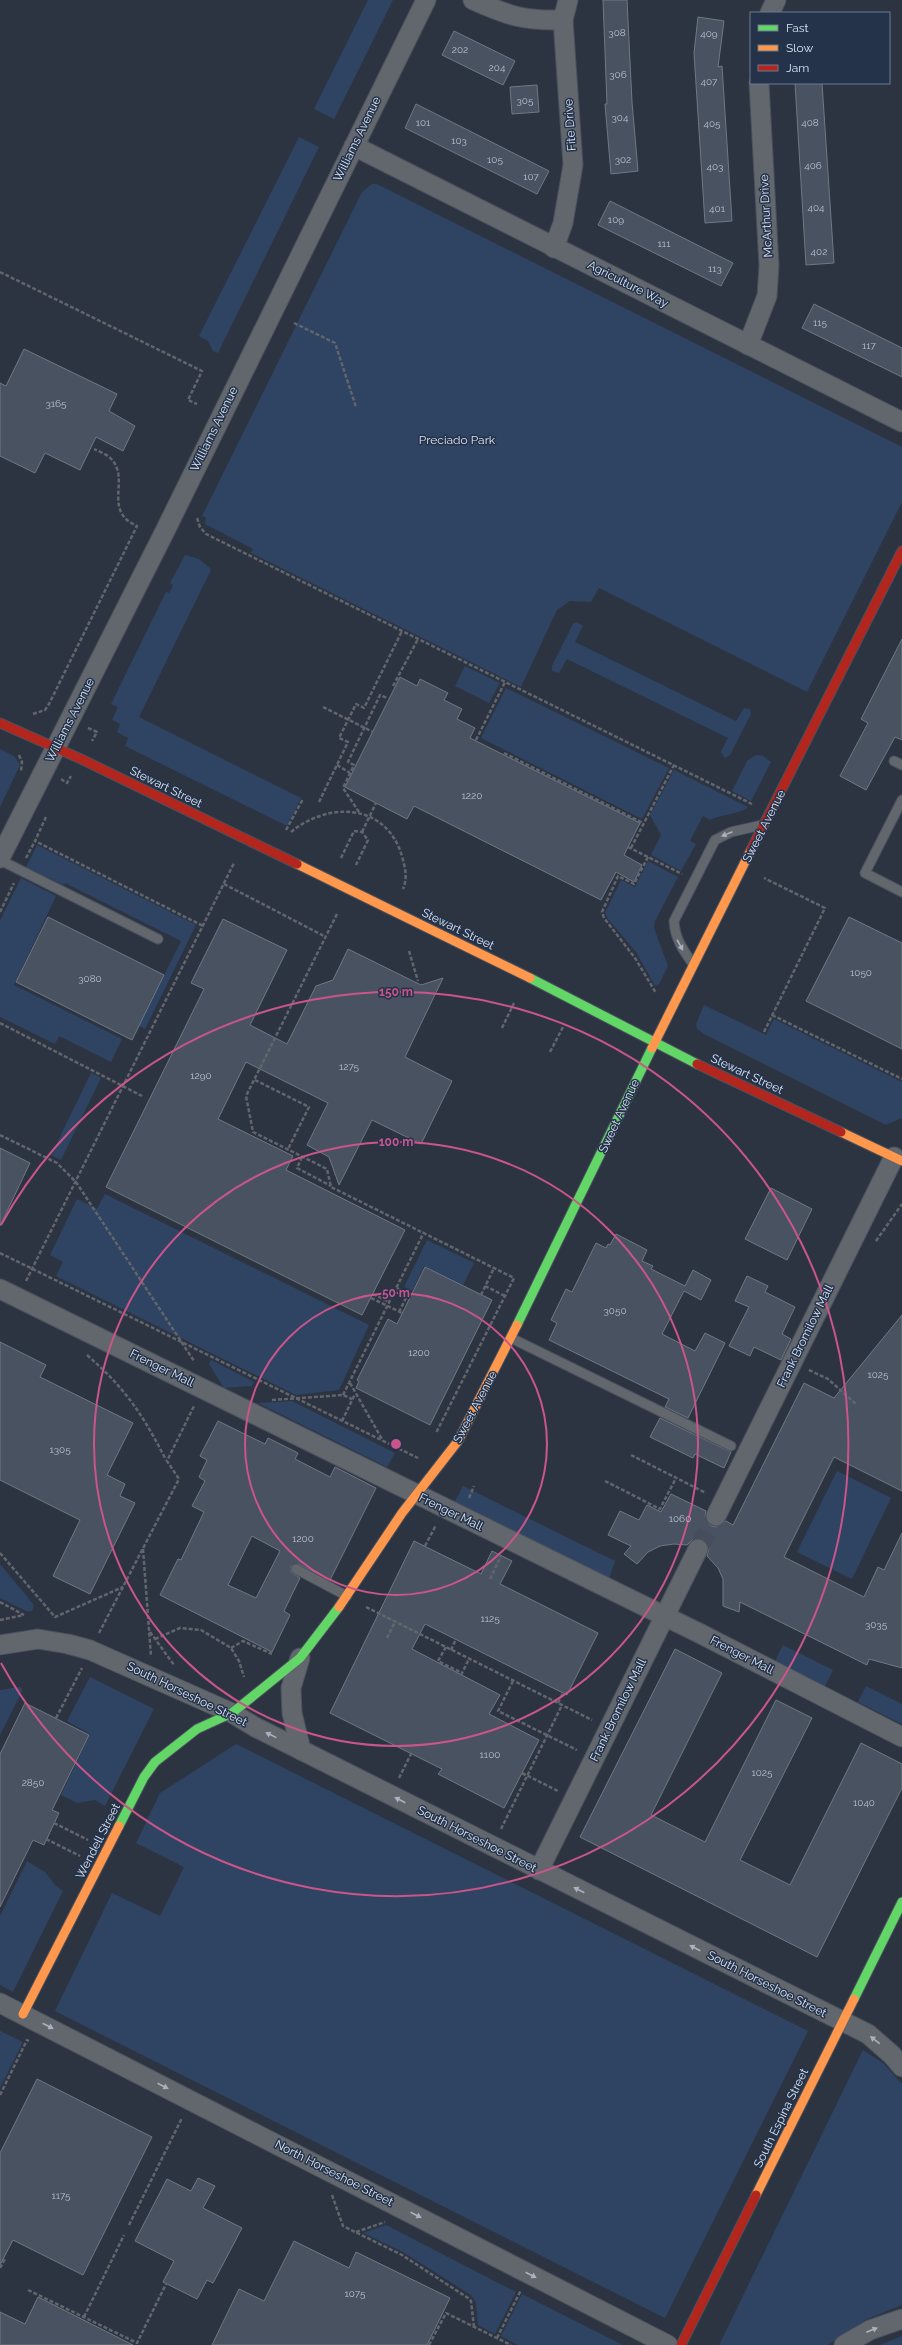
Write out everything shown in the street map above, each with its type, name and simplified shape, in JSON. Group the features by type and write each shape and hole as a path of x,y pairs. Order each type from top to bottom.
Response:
{"street":[{"name":"Williams Avenue","path":"0,859 426,0"},
{"path":"473,0 511,16 537,21 563,20"},
{"name":"Fite Drive","path":"554,248 563,223 573,165 563,20 568,0"},
{"path":"770,12 776,0"},
{"name":"McArthur Drive","path":"748,345 767,296 769,266 759,84"},
{"name":"Agriculture Way","path":"354,146 902,422"},
{"name":"Sweet Avenue","path":"232,1714 300,1658 347,1596 416,1494 458,1441 511,1338 654,1044 902,551"},
{"name":"Stewart Street","path":"0,723 56,748 495,960 654,1044 898,1159"},
{"name":"Frank Bromilow Mall","path":"719,1508 792,1362 898,1159"},
{"name":"Frenger Mall","path":"0,1289 203,1388 902,1737"},
{"name":"Frank Bromilow Mall","path":"539,1870 698,1549"},
{"name":"South Horseshoe Street","path":"0,1645 38,1639 68,1644 90,1650 232,1714 842,2022 876,2041 902,2067"},
{"name":"Sweet Avenue","path":"300,1658 291,1688 292,1713 301,1750"},
{"name":"Wendell Street","path":"23,2014 144,1777 156,1762 197,1729 232,1714"},
{"name":"South Espina Street","path":"681,2345 902,1902"},
{"name":"North Horseshoe Street","path":"0,2003 668,2345"},
{"path":"844,2345 870,2330 902,2319"}],"lane":[{"path":"902,800 865,873 902,892"},
{"path":"694,964 681,948 674,934 674,921 691,887 715,840 731,832 765,824"},
{"path":"0,859 158,940"},
{"path":"511,1338 732,1446"},
{"path":"296,1569 347,1596"}],"path":[{"path":"0,272 202,371 188,400 197,404"},
{"path":"294,323 335,343 356,407"},
{"path":"45,710 137,526 126,521 121,515 117,468 113,460 94,449"},
{"path":"197,518 200,527 206,534 754,805"},
{"path":"319,802 348,742 340,738 348,720 356,704 364,708 402,631"},
{"path":"393,686 418,639"},
{"path":"476,740 505,682"},
{"path":"360,812 343,788 354,765 348,762 380,695 387,698"},
{"path":"323,707 372,732"},
{"path":"14,752 20,756 22,762 20,774"},
{"path":"504,753 643,823"},
{"path":"337,765 350,772"},
{"path":"674,765 630,847 682,875"},
{"path":"286,830 303,799"},
{"path":"362,832 376,803"},
{"path":"291,832 302,823 324,814 349,810 360,812 386,828 400,851 407,873 403,889"},
{"path":"46,817 35,841 203,926"},
{"path":"341,858 354,831 362,832 368,840 356,865"},
{"path":"648,857 634,884 618,876 602,912 604,918 635,958 657,995"},
{"path":"18,1298 234,863"},
{"path":"764,878 825,908 764,1032"},
{"path":"224,884 326,937"},
{"path":"331,1186 327,1169 253,1132 246,1096 337,914"},
{"path":"409,950 418,981"},
{"path":"502,1028 514,1003"},
{"path":"772,1015 902,1079"},
{"path":"0,1023 142,1096"},
{"path":"550,1052 563,1027"},
{"path":"254,1080 309,1107 288,1149"},
{"path":"0,1135 57,1163 76,1182 196,1365"},
{"path":"302,1157 297,1168 514,1278 432,1440"},
{"path":"343,1395 424,1232"},
{"path":"0,1253 422,1460"},
{"path":"481,1294 494,1268"},
{"path":"485,1286 505,1296"},
{"path":"371,1298 401,1312 409,1294 397,1288"},
{"path":"373,1294 389,1302"},
{"path":"56,1718 179,1480 144,1418 112,1377 85,1354"},
{"path":"792,1362 828,1379 856,1404"},
{"path":"349,1383 384,1442"},
{"path":"167,1461 203,1388"},
{"path":"342,1421 355,1393"},
{"path":"267,1400 343,1395 352,1399"},
{"path":"631,1455 676,1478 719,1508"},
{"path":"605,1481 660,1509 676,1478"},
{"path":"425,1546 444,1508"},
{"path":"143,1549 153,1678"},
{"path":"0,1553 55,1617 123,1587"},
{"path":"490,1579 499,1561"},
{"path":"0,1602 24,1615 0,1620"},
{"path":"366,1607 609,1729"},
{"path":"387,1638 394,1622"},
{"path":"155,1639 174,1630 188,1628 201,1630 231,1648 239,1661 245,1680"},
{"path":"149,1631 178,1669"},
{"path":"451,1650 456,1639"},
{"path":"231,1648 243,1641 272,1655"},
{"path":"446,1647 438,1661 461,1674 469,1658"},
{"path":"513,1681 498,1711 594,1759"},
{"path":"558,1703 563,1693"},
{"path":"499,1833 562,1706"},
{"path":"396,1784 412,1754"},
{"path":"527,1776 522,1773 538,1781"},
{"path":"54,1823 91,1842"},
{"path":"46,1839 83,1858"},
{"path":"0,2095 27,2040 35,2044"},
{"path":"129,2225 190,2100"},
{"path":"332,2193 343,2226 402,2255 468,2298 472,2305 474,2327"},
{"path":"355,2232 387,2221"},
{"path":"84,2317 124,2235"},
{"path":"0,2268 5,2259"},
{"path":"28,2290 137,2343 166,2284"},
{"path":"497,2338 521,2290"},
{"path":"429,2345 446,2313 511,2345"}],"green space":[{"path":"368,0 393,0 334,119 314,109"},
{"path":"299,137 319,147 218,353 213,351 208,341 199,336"},
{"name":"Preciado Park","path":"372,184 377,184 902,447 902,502 807,692 599,588 591,602 570,601 557,610 521,687 251,553 253,549 205,524 206,518 202,516 362,192"},
{"path":"185,555 199,559 210,568 210,572 139,717 301,798 287,826 125,746 128,738 117,732 120,724 112,720 118,707 111,704 166,592 169,593 173,585 170,583"},
{"path":"577,622 583,626 575,642 736,721 744,708 750,709 751,714 730,755 725,758 721,752 728,738 567,659 559,673 552,671 552,666 573,624"},
{"path":"465,666 500,683 489,703 455,686"},
{"path":"506,688 669,768 642,819 481,738"},
{"path":"0,749 14,756 20,765 0,807"},
{"path":"756,755 763,756 771,762 751,801 732,791 747,761"},
{"path":"674,770 748,807 741,811 710,820 703,816 690,841 696,844 681,871 651,855 661,835 650,815"},
{"path":"37,845 196,925 145,1029 139,1026 181,941 65,883 64,885 26,867"},
{"path":"648,861 678,877 655,921 654,928 668,966 659,984 655,986 636,952 608,919 605,913 621,880 635,887"},
{"path":"21,878 56,896 14,985 122,1039 111,1062 59,1036 55,1044 0,1017 0,921"},
{"path":"704,1005 766,1035 774,1019 902,1082 902,1118 886,1125 704,1034 697,1029 696,1024"},
{"path":"91,1073 101,1078 61,1160 51,1155"},
{"path":"105,1194 369,1325 339,1390 296,1395 56,1276 63,1262 50,1255 77,1199 97,1209"},
{"path":"427,1240 474,1263 463,1285 424,1266 412,1291 404,1287"},
{"path":"211,1360 254,1382 252,1386 224,1388 209,1364"},
{"path":"292,1401 395,1453 387,1467 258,1403"},
{"path":"837,1471 891,1498 852,1579 797,1552"},
{"path":"463,1486 615,1561 609,1579 454,1503"},
{"path":"0,1564 34,1605 32,1611 26,1611 0,1598"},
{"path":"783,1645 833,1670 825,1686 775,1661"},
{"path":"90,1677 154,1709 105,1806 95,1800 77,1803 61,1795 90,1734 67,1721"},
{"path":"866,1686 902,1704 902,1724 858,1702"},
{"path":"19,1687 22,1688 22,1691 0,1735 0,1690"},
{"path":"236,1744 808,2031 665,2318 55,2011 112,1893 160,1916 184,1867 136,1843 160,1793"},
{"path":"27,1861 45,1872 56,1886 63,1891 13,1992 0,1985 0,1916"},
{"path":"0,2031 23,2042 0,2088"},
{"path":"863,2050 883,2063 902,2084 902,2305 867,2319 828,2345 719,2345"},
{"path":"386,2225 516,2292 495,2334 478,2325 476,2303 471,2295 403,2252 363,2233"},
{"path":"522,2294 623,2345 518,2345 501,2336"},
{"path":"902,2336 902,2345 880,2345"}],"building":[{"path":"603,0 627,0 632,102 638,171 611,174 605,104 607,104"},
{"path":"698,17 724,21 718,67 722,66 732,221 705,223 694,53"},
{"path":"454,31 515,61 503,85 442,55"},
{"path":"795,84 822,84 834,263 806,265"},
{"path":"537,85 539,112 512,114 510,87"},
{"path":"416,104 549,171 537,194 405,128"},
{"path":"610,201 733,263 721,286 598,225"},
{"path":"814,304 902,348 902,377 802,328"},
{"path":"24,349 117,394 109,411 135,426 123,451 96,437 80,470 45,453 35,473 0,456 0,383 6,386"},
{"path":"902,639 902,740 895,737 866,790 840,776 868,723 861,719"},
{"path":"400,677 417,686 420,679 448,693 444,700 462,709 457,719 475,728 470,738 640,823 624,855 642,865 634,882 616,872 601,900 414,806 407,819 345,787"},
{"path":"48,917 164,975 132,1040 16,982"},
{"path":"849,917 902,943 902,1049 806,1001"},
{"path":"223,919 287,950 250,1025 287,1044 316,986 333,980 348,949 421,985 443,978 405,1057 452,1081 421,1144 372,1120 339,1185 329,1157 307,1145 328,1103 246,1062 218,1119 293,1156 286,1170 405,1230 362,1315 106,1187 204,989 191,983"},
{"path":"0,1148 30,1163 0,1226"},
{"path":"771,1188 812,1209 787,1260 745,1239"},
{"path":"616,1234 647,1250 642,1261 653,1266 651,1269 685,1286 693,1270 711,1280 701,1300 684,1291 662,1334 695,1351 705,1333 725,1343 688,1418 665,1407 669,1399 549,1340 557,1323 551,1320 566,1289 572,1292 596,1243 606,1248 608,1244 610,1245"},
{"path":"425,1267 492,1300 430,1425 356,1388 359,1381 357,1380 388,1319 397,1324"},
{"path":"747,1276 768,1286 765,1292 795,1307 782,1334 791,1339 781,1360 754,1347 750,1356 729,1346 749,1307 735,1301"},
{"path":"902,1315 902,1491 834,1457 784,1557 864,1597 878,1567 884,1570 902,1533 902,1668 869,1659 867,1665 740,1602 739,1612 723,1606 723,1579 718,1568 707,1556 709,1548 703,1539 692,1540 687,1545 674,1544 660,1546 648,1552 637,1564 624,1554 631,1546 608,1535 620,1511 639,1520 647,1505 661,1512 671,1494 706,1511 705,1517 711,1526 717,1527 726,1521 733,1525 804,1383 834,1398"},
{"path":"0,1342 46,1365 40,1377 133,1423 107,1475 125,1484 120,1496 135,1503 90,1594 53,1576 80,1520 0,1480"},
{"path":"660,1418 731,1452 724,1468 695,1454 693,1458 650,1437"},
{"path":"218,1421 265,1444 268,1438 298,1453 295,1459 330,1477 335,1467 376,1488 330,1580 298,1564 291,1566 291,1572 300,1578 284,1611 290,1615 272,1652 160,1595 178,1559 181,1560 204,1512 192,1506 205,1481 199,1477 207,1460 200,1456","holes":["252,1536 280,1551 256,1598 228,1585"]},
{"path":"414,1541 481,1574 492,1551 512,1561 500,1584 598,1633 567,1695 425,1624 412,1649 500,1695 489,1714 539,1740 504,1808 438,1774 442,1769 330,1713"},
{"path":"675,1649 722,1673 651,1815 705,1842 776,1700 812,1718 740,1860 790,1885 861,1743 902,1764 902,1788 817,1957 580,1837"},
{"path":"25,1703 89,1735 52,1810 59,1813 44,1845 33,1840 0,1907 0,1754"},
{"path":"37,2079 152,2137 83,2275 13,2240 0,2265 0,2153"},
{"path":"198,2178 215,2186 203,2208 242,2228 213,2283 207,2280 197,2299 163,2282 174,2261 135,2241 167,2179 191,2191"},
{"path":"294,2241 349,2268 356,2252 450,2298 427,2345 212,2345 239,2289 264,2301"},
{"path":"38,2297 133,2345 0,2345 0,2312 25,2324"}],"tunnel":[{"path":"698,1549 716,1516"}],"traffic: fast":[{"path":"530,978 697,1064"},
{"path":"517,1325 652,1048"},
{"path":"119,1826 144,1777 155,1762 197,1729 232,1713 300,1658 339,1607"},
{"path":"854,1999 902,1902"}],"traffic: slow":[{"path":"652,1048 751,850"},
{"path":"297,864 530,978"},
{"path":"841,1132 902,1161"},
{"path":"339,1607 402,1513 458,1441 517,1325"},
{"path":"23,2014 119,1826"},
{"path":"756,2195 854,1999"}],"traffic: jam":[{"path":"751,850 902,551"},
{"path":"0,723 81,759 297,864"},
{"path":"697,1064 841,1132"},
{"path":"681,2345 756,2195"}]}
